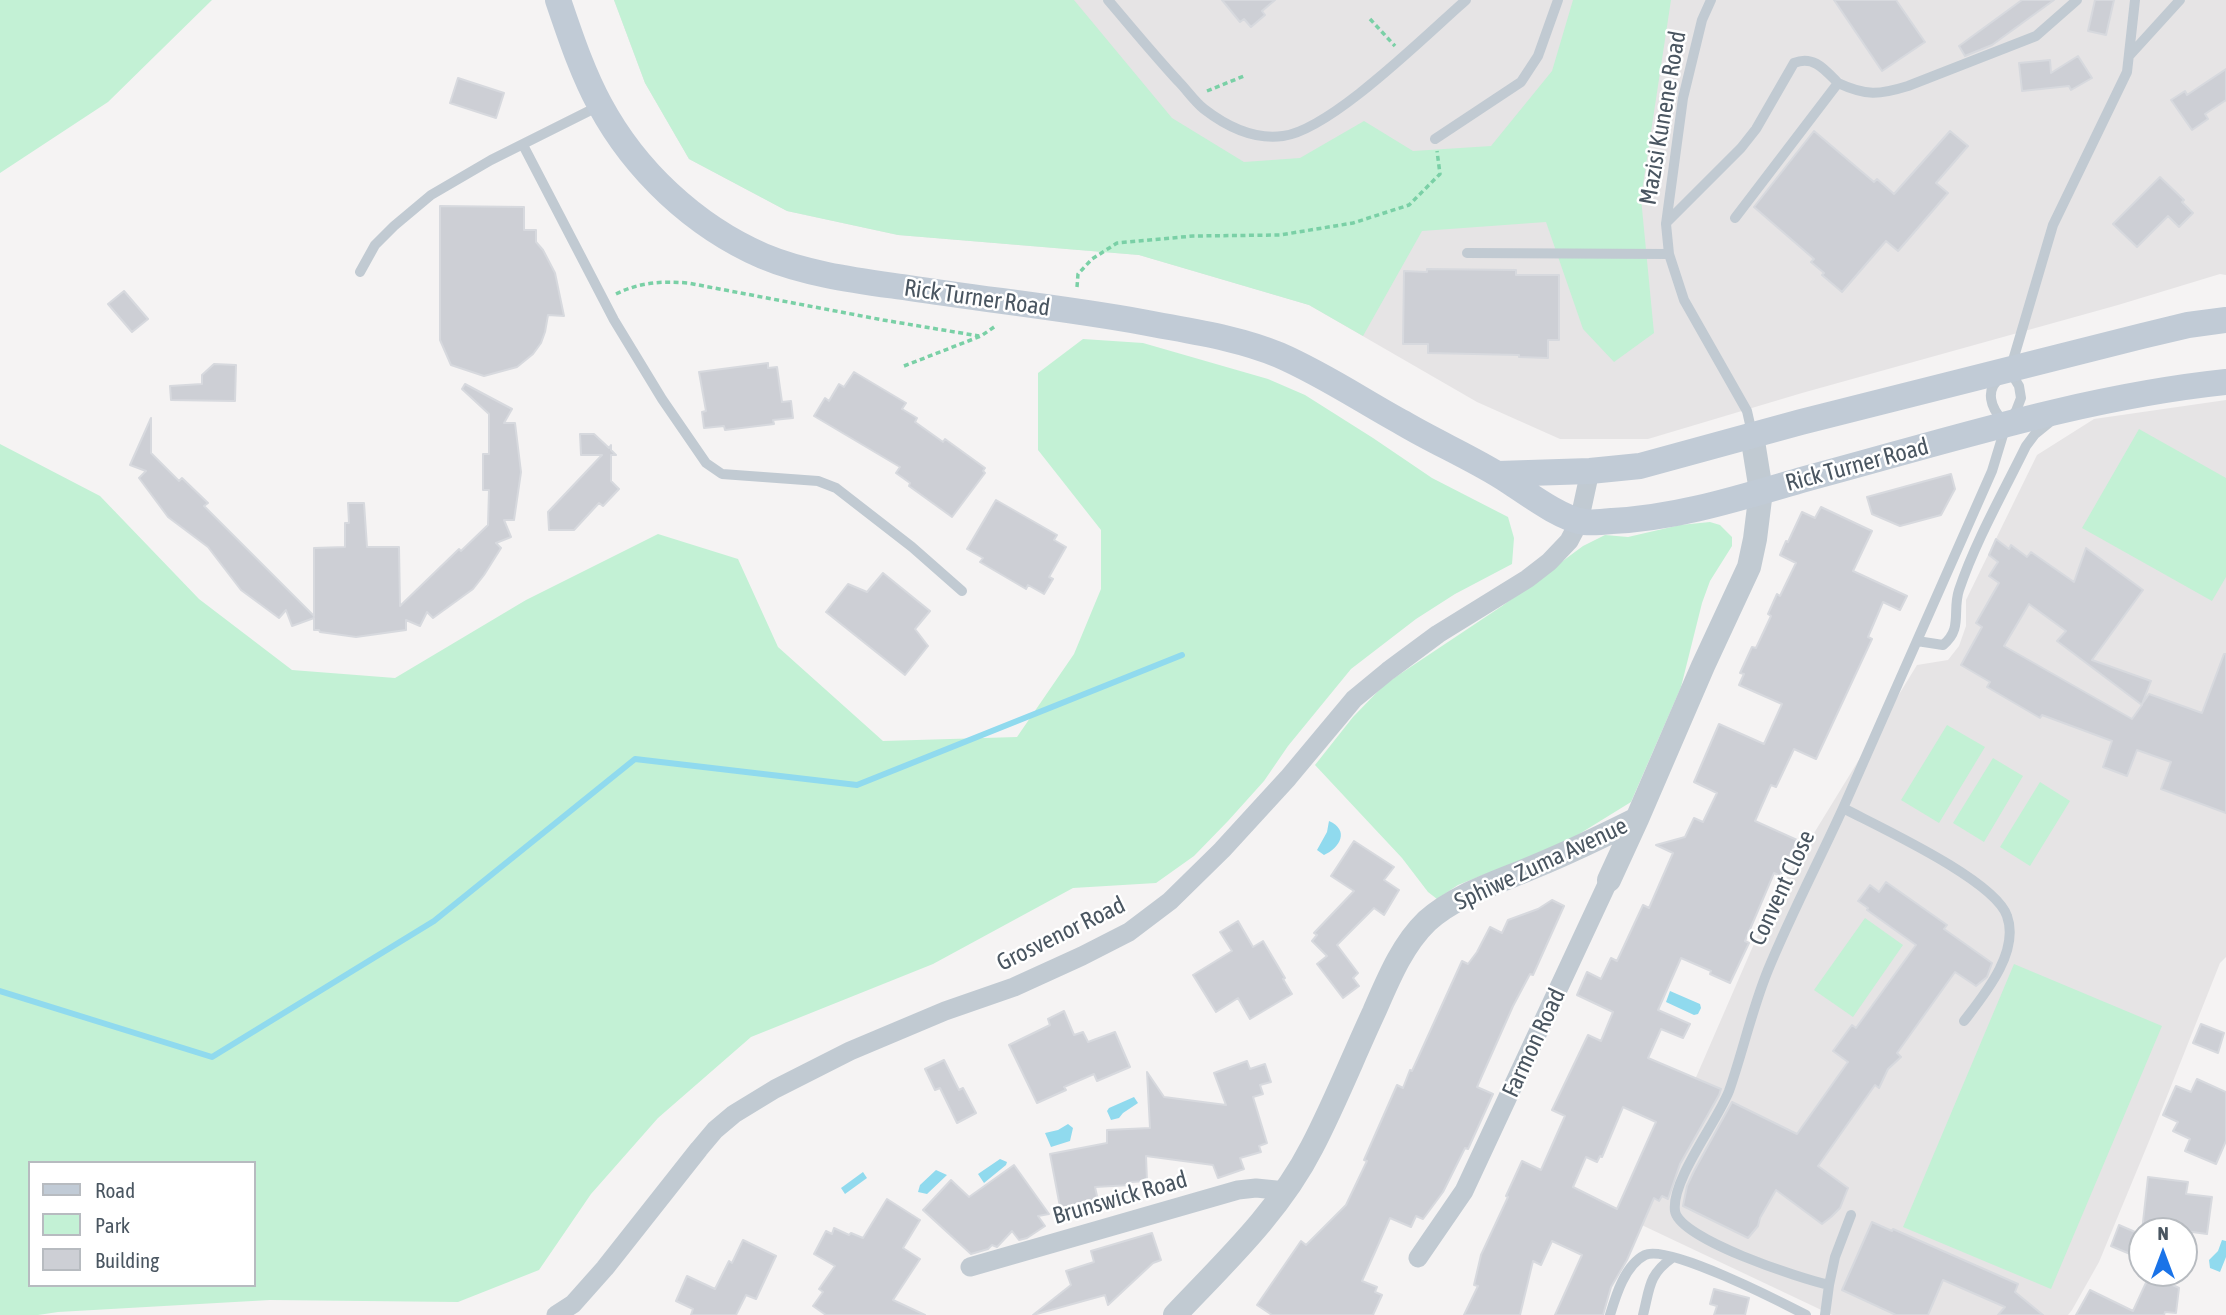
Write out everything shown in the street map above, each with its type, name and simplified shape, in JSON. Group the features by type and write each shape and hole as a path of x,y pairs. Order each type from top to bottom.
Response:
{"main road":[{"name":"Rick Turner Road","path":"558,0 600,106 632,152 659,185 693,215 763,256 802,269 866,282 1108,316 1214,335 1263,350 1324,377 1402,423 1498,474 1549,507 1580,522 1641,520 1712,505 2127,395 2226,382"},
{"name":"Rick Turner Road","path":"1498,474 1590,471 1640,466 2142,336 2188,325 2226,320"}],"street":[{"name":"Sphiwe Zuma Avenue","path":"1175,1315 1253,1232 1286,1191 1311,1149 1389,979 1414,935 1452,902 1575,849 1636,819 1749,567 1761,491 1752,435"},
{"name":"Grosvenor Road","path":"556,1315 573,1304 605,1268 699,1149 734,1114 775,1089 850,1051 945,1011 1014,987 1082,956 1129,932 1170,901 1222,850 1288,778 1354,699 1438,634 1527,579 1549,562 1569,541 1580,522 1590,471"},
{"name":"Farmon Road","path":"1418,1258 1464,1191 1636,819"},
{"path":"1575,849 1599,865 1609,880"},
{"name":"Brunswick Road","path":"970,1267 1238,1190 1256,1188 1286,1191"}],"lane":[{"path":"1108,0 1202,107 1230,126 1246,133 1280,137 1296,134 1334,112 1368,86 1466,0"},
{"path":"1435,139 1521,82 1538,57 1558,0"},
{"name":"Mazisi Kunene Road","path":"1711,0 1702,20 1683,98 1666,223 1669,254 1684,300 1747,411 1752,435"},
{"path":"1666,223 1741,148 1756,129 1794,63 1802,60 1816,62 1839,83 1858,92 1887,93 2036,36 2077,0"},
{"path":"2006,425 1994,412 1990,401 1991,391 1996,381 2010,371 2053,225 2123,83 2129,57 2135,0"},
{"path":"2129,57 2180,0"},
{"path":"1735,218 1839,83"},
{"path":"360,272 375,245 431,195 491,160 600,106"},
{"path":"523,145 604,300 662,398 706,463 722,474 818,481 836,488 912,547 962,591"},
{"path":"1467,253 1669,254"},
{"name":"Convent Close","path":"1829,1285 1804,1280 1723,1248 1684,1225 1675,1213 1676,1195 1728,1093 1767,972 1843,808 1992,471 2006,425 2017,411 2021,398 2019,386 2010,371"},
{"path":"1917,641 1943,645 1951,638 1956,628 1958,595 1965,573 2026,446 2035,434 2065,410"},
{"path":"1843,808 1969,876 1992,895 2007,915 2009,935 2003,962 1989,988 1964,1021"},
{"path":"1825,1315 1835,1257 1851,1214"},
{"path":"1610,1315 1625,1278 1634,1264 1647,1254 1662,1254 1688,1261 1799,1314"},
{"path":"1643,1315 1650,1281 1659,1267 1672,1258"}],"path":[{"path":"1370,19 1403,55"},
{"path":"1192,97 1244,76"},
{"path":"1078,274 1093,259 1117,243 1193,236 1280,235 1353,223 1409,205 1440,174 1435,139"},
{"path":"604,300 643,283 688,283 981,336 904,366"}],"shaded area":[{"path":"614,0 2226,0 2226,275 2220,274 1648,439 1560,439 1477,402 1309,305 1139,255 898,235 787,211 689,159 645,83"},
{"path":"2226,400 2226,957 2220,963 2099,1262 2072,1310 2068,1315 1832,1315 1629,1219 1697,1075 1773,900 1917,665 1948,660 1959,646 1966,626 1966,600 2037,455 2094,419"}],"green space":[{"path":"0,0 212,0 108,102 0,173"},
{"path":"614,0 1074,0 1172,118 1244,162 1300,158 1364,121 1413,151 1491,146 1552,71 1573,0 1671,0 1641,198 1654,333 1614,362 1583,329 1546,222 1422,231 1363,336 1309,305 1139,255 898,235 787,211 689,159 645,83"},
{"path":"1083,339 1143,343 1268,379 1305,395 1432,478 1508,517 1514,538 1512,564 1455,594 1416,619 1351,669 1288,746 1264,781 1228,821 1194,856 1156,883 1073,888 933,964 751,1037 658,1118 591,1194 539,1270 458,1302 270,1300 38,1315 0,1315 0,444 100,496 199,599 292,670 395,678 526,600 658,534 738,559 778,647 883,741 1017,737 1074,654 1101,589 1101,530 1038,450 1038,373"},
{"path":"2139,429 2226,478 2226,577 2212,601 2082,528"},
{"path":"1710,522 1720,525 1732,537 1732,546 1710,581 1681,687 1631,802 1563,844 1458,885 1437,899 1315,765 1353,717 1385,684 1502,606 1583,546 1605,535 1628,537 1680,525"},
{"path":"1947,725 1985,747 1939,823 1901,800"},
{"path":"1993,758 2023,776 1984,842 1953,823"},
{"path":"2040,782 2070,801 2030,866 2000,847"},
{"path":"1865,918 1903,945 1853,1017 1814,990"},
{"path":"2014,964 2162,1026 2051,1289 1903,1227"}],"water":[{"path":"1329,821 1341,834 1338,844 1324,855 1317,850 1327,832"},
{"path":"1670,991 1700,1004 1698,1014 1694,1015 1666,1002"},
{"path":"1134,1097 1138,1103 1119,1118 1111,1120 1107,1111 1109,1108"},
{"path":"1068,1124 1073,1128 1070,1141 1051,1147 1045,1133"},
{"path":"1000,1159 1007,1162 1006,1165 984,1183 978,1174"},
{"path":"936,1170 947,1175 927,1194 918,1192 920,1185"},
{"path":"863,1172 867,1178 845,1194 841,1188"},
{"path":"2222,1240 2226,1241 2226,1257 2220,1272 2210,1268 2209,1260 2218,1251"}],"building":[{"path":"1222,0 1275,0 1262,11 1265,15 1251,27 1244,19 1240,22"},
{"path":"1834,0 1896,0 1925,42 1882,71"},
{"path":"2022,0 2054,0 1992,45 1965,56 1959,46"},
{"path":"2095,0 2114,0 2106,35 2088,31"},
{"path":"2078,56 2092,78 2071,90 2069,86 2022,91 2019,63 2050,60 2051,73"},
{"path":"2226,69 2226,100 2205,114 2208,119 2192,130 2171,100 2185,91 2187,95"},
{"path":"458,78 504,93 496,118 450,103"},
{"path":"1814,131 1874,182 1877,179 1894,194 1950,131 1968,146 1936,183 1948,193 1898,251 1886,241 1842,292 1822,275 1824,273 1811,262 1814,259 1754,207"},
{"path":"2160,177 2184,200 2182,202 2193,213 2179,227 2168,216 2137,247 2113,224"},
{"path":"440,206 524,207 524,230 536,230 536,242 555,273 564,316 548,315 541,343 533,354 517,367 484,376 451,365 440,340"},
{"path":"1427,269 1516,270 1516,275 1559,275 1559,340 1548,340 1548,358 1428,353 1428,344 1403,344 1404,271 1427,272"},
{"path":"124,291 148,319 132,332 108,304"},
{"path":"768,363 768,368 777,367 782,402 791,401 793,418 773,420 774,424 725,430 724,426 704,428 702,412 706,411 699,372"},
{"path":"214,364 236,365 235,401 171,400 170,386 202,384 202,375"},
{"path":"854,372 906,403 902,409 917,418 915,422 943,442 945,439 985,468 985,473 952,517 909,486 910,483 896,473 900,467 814,416 825,398 829,401 839,384 844,387"},
{"path":"465,384 512,409 504,423 515,423 521,472 514,520 504,520 511,537 496,543 501,548 473,589 433,618 427,612 420,626 406,620 406,630 356,637 314,630 314,618 292,626 286,610 279,618 241,590 208,547 168,517 139,478 146,471 130,465 151,418 151,453 179,481 182,478 208,503 204,506 314,616 314,548 345,547 345,523 349,523 348,503 364,503 367,547 399,547 400,606 488,525 489,490 483,490 483,454 489,454 489,414 462,389"},
{"path":"580,434 594,434 609,448 611,445 611,450 616,455 611,455 611,481 619,489 603,506 599,503 574,530 549,530 548,512 602,455 581,455"},
{"path":"1951,474 1955,489 1941,515 1900,526 1872,514 1867,497"},
{"path":"996,500 1057,535 1054,540 1066,547 1049,577 1053,579 1044,594 1028,585 1026,589 980,562 983,558 967,549"},
{"path":"1821,507 1872,531 1853,571 1907,596 1900,610 1883,602 1868,637 1872,639 1816,759 1794,749 1776,787 1771,785 1755,821 1797,840 1780,876 1774,873 1745,941 1749,943 1730,983 1681,958 1658,1010 1690,1024 1683,1038 1661,1029 1648,1058 1721,1089 1719,1095 1680,1164 1668,1199 1662,1196 1659,1201 1654,1198 1627,1260 1611,1287 1603,1315 1555,1315 1582,1255 1552,1241 1541,1265 1533,1261 1520,1315 1464,1315 1478,1286 1474,1285 1481,1255 1522,1161 1541,1170 1565,1116 1552,1110 1588,1035 1601,1041 1613,1012 1577,995 1587,972 1601,979 1611,958 1617,961 1643,905 1649,908 1673,853 1656,845 1685,837 1694,818 1703,822 1717,793 1694,782 1719,724 1764,744 1782,704 1739,685 1744,674 1740,673 1752,647 1756,648 1771,616 1768,614 1777,594 1780,596 1796,563 1780,555 1786,541 1788,542 1802,512 1815,518","holes":["1623,1107 1656,1122 1617,1209 1573,1187 1586,1157 1597,1162 1600,1156 1602,1157"]},
{"path":"1996,539 2009,549 2011,545 2027,557 2031,552 2074,582 2086,548 2143,590 2092,660 2151,681 2142,704 2149,694 2202,713 2226,654 2226,813 2161,789 2171,762 2137,750 2127,776 2103,767 2112,741 2042,715 2040,718 1987,687 1990,682 1961,665 1982,627 1976,623 1999,583 1989,576 1998,562 1989,555","holes":["2029,604 2066,631 2057,641 2142,705 2132,719 2004,646"]},
{"path":"883,573 930,611 915,629 928,646 905,675 826,612 848,584 867,592"},
{"path":"1354,841 1394,867 1384,880 1399,890 1384,915 1374,908 1337,945 1358,973 1353,978 1359,986 1343,998 1317,964 1327,956 1312,941 1317,935 1314,933 1354,891 1331,876"},
{"path":"1886,882 1947,925 1944,929 1992,963 1987,977 1976,986 1955,972 1897,1053 1901,1057 1888,1069 1879,1088 1875,1085 1818,1166 1848,1188 1840,1208 1822,1224 1776,1190 1758,1226 1748,1238 1683,1206 1687,1186 1694,1171 1732,1102 1797,1134 1848,1062 1833,1051 1852,1025 1856,1028 1916,945 1858,901 1870,885 1879,892"},
{"path":"1552,900 1564,906 1533,975 1530,974 1513,1006 1477,1087 1493,1094 1468,1149 1465,1148 1443,1192 1423,1219 1416,1216 1411,1227 1390,1218 1362,1281 1377,1287 1375,1292 1382,1295 1373,1315 1272,1315 1257,1305 1301,1241 1306,1245 1346,1205 1367,1161 1364,1160 1397,1085 1403,1088 1410,1070 1412,1071 1462,961 1468,964 1490,927 1502,933 1508,920 1538,909"},
{"path":"1238,921 1253,947 1263,941 1292,994 1250,1019 1238,998 1216,1012 1193,975 1232,951 1220,932"},
{"path":"1064,1011 1074,1035 1083,1032 1088,1042 1115,1032 1130,1067 1097,1081 1094,1074 1037,1103 1009,1045 1050,1025 1048,1019"},
{"path":"2201,1024 2224,1033 2218,1053 2193,1043"},
{"path":"944,1060 959,1090 963,1088 976,1113 957,1123 940,1088 935,1090 925,1069"},
{"path":"1247,1061 1250,1069 1265,1064 1271,1082 1260,1085 1263,1094 1253,1097 1267,1143 1259,1146 1261,1152 1240,1158 1244,1169 1218,1178 1213,1165 1146,1156 1147,1181 1131,1182 1131,1185 1095,1187 1099,1205 1061,1212 1050,1154 1107,1143 1107,1130 1150,1128 1147,1072 1164,1097 1226,1105 1214,1073"},
{"path":"2197,1079 2226,1092 2226,1141 2216,1164 2185,1151 2190,1139 2173,1131 2178,1122 2163,1115 2176,1086 2191,1092"},
{"path":"1014,1165 1049,1214 1038,1216 1045,1226 1027,1238 1019,1240 1012,1231 997,1247 992,1245 988,1249 971,1254 923,1210 951,1180 969,1197"},
{"path":"2148,1177 2188,1182 2186,1194 2212,1197 2207,1234 2198,1233 2198,1217 2144,1217"},
{"path":"887,1199 920,1220 903,1248 920,1259 893,1300 925,1315 826,1315 813,1306 823,1292 819,1289 835,1266 814,1254 826,1231 832,1234 834,1228 863,1238"},
{"path":"1872,1222 2018,1284 2015,1292 2043,1315 1998,1315 2005,1307 1943,1280 1928,1315 1896,1315 1842,1290"},
{"path":"2119,1225 2128,1229 2128,1253 2111,1246"},
{"path":"1152,1233 1161,1260 1153,1263 1108,1305 1105,1295 1033,1315 1071,1285 1066,1271 1094,1262 1091,1251"},
{"path":"743,1240 776,1256 756,1299 746,1295 736,1315 691,1315 693,1309 676,1301 687,1276 715,1289"},
{"path":"2144,1287 2179,1288 2176,1313 2076,1315 2090,1290 2133,1311"},
{"path":"1714,1289 1749,1298 1745,1315 1714,1315 1717,1306 1710,1304"}],"waterway":[{"path":"0,991 212,1057 434,921 635,759 857,785 1182,655"}]}
